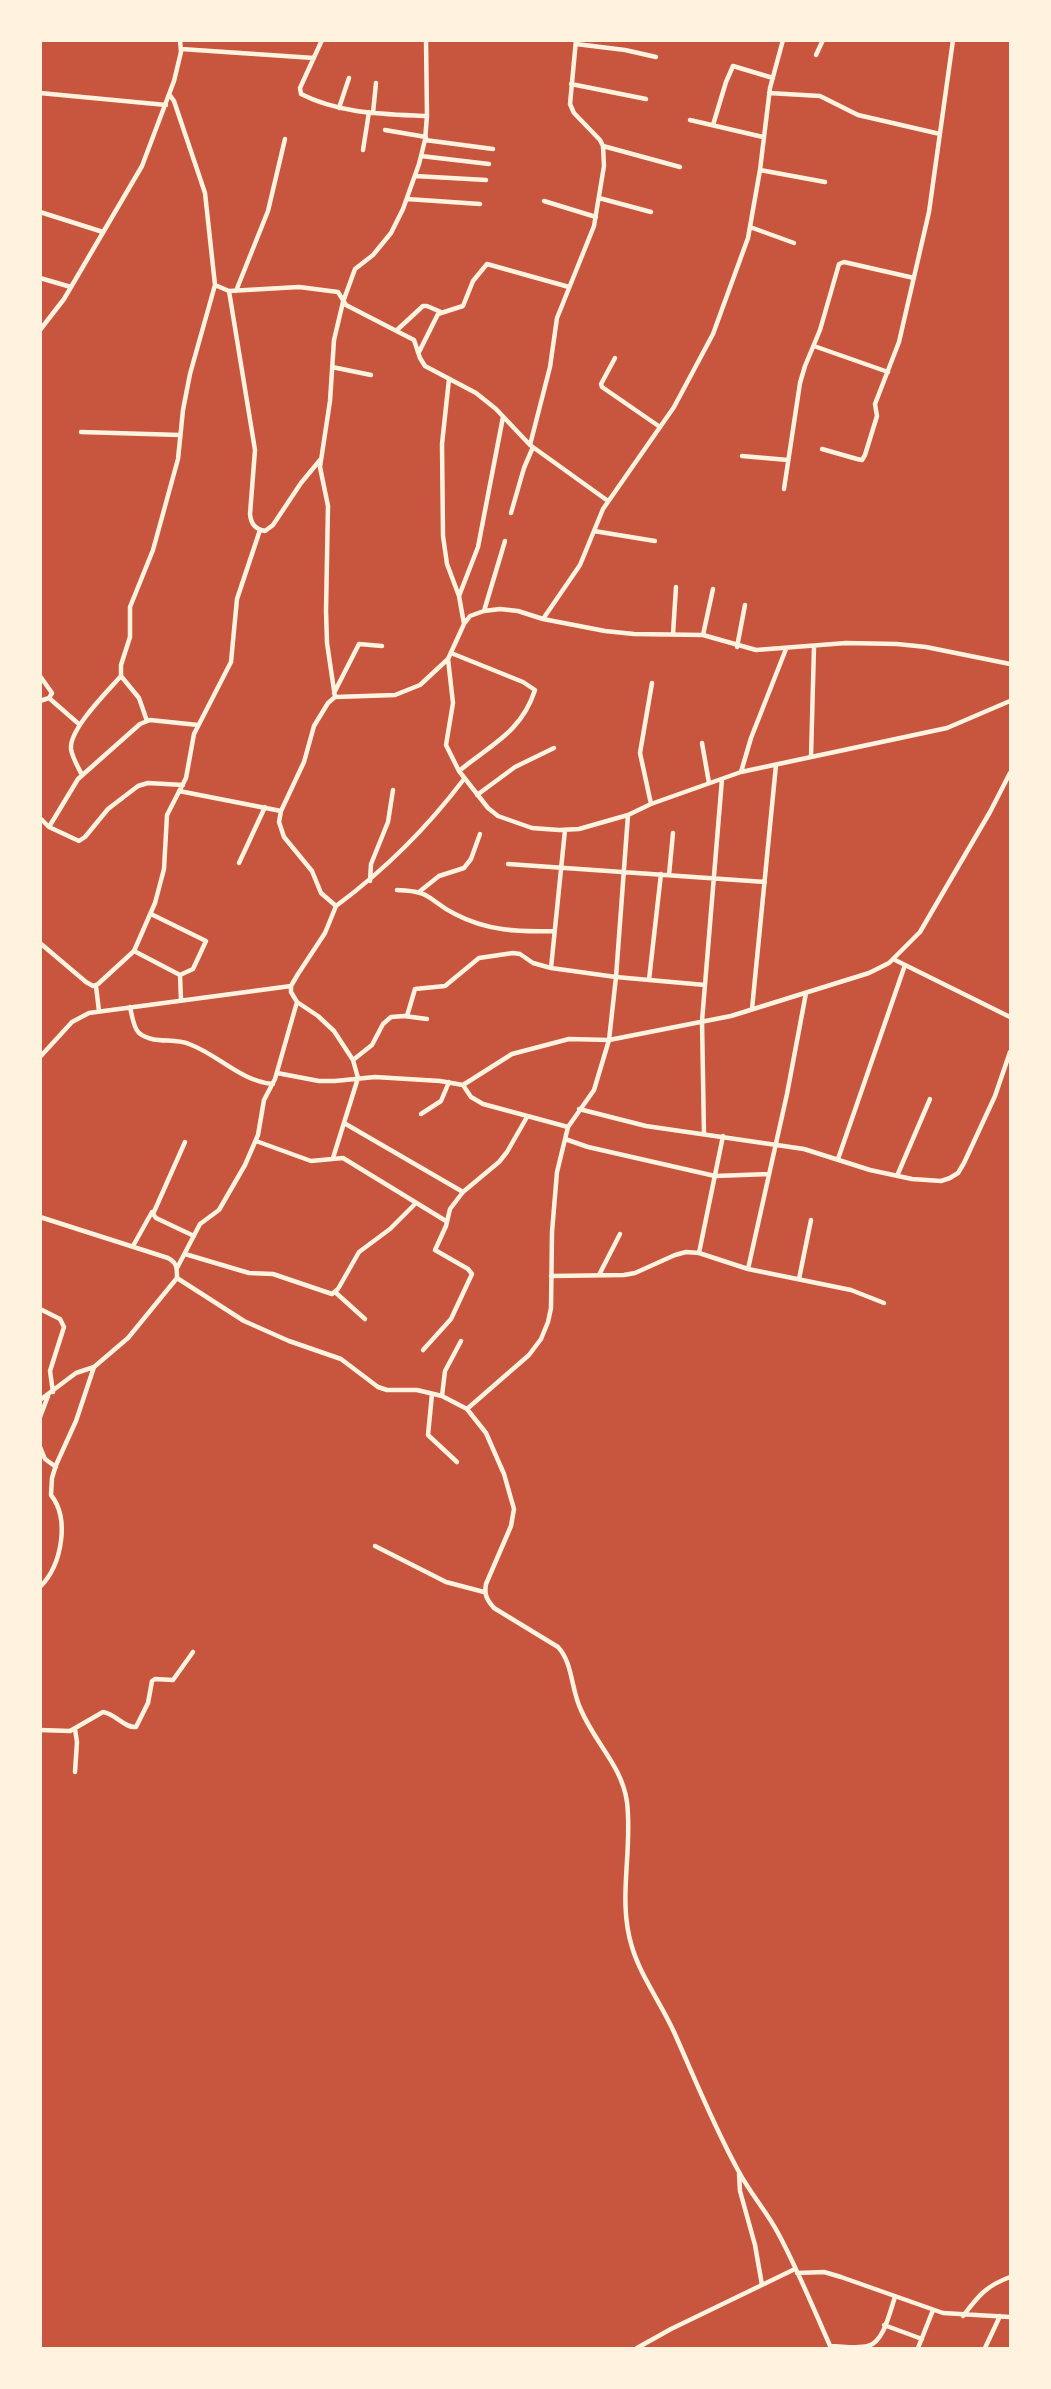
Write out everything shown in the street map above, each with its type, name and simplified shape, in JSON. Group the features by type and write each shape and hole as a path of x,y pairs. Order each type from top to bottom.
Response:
{"street":[{"path":"40,330 71,287 142,166 166,105 181,49 180,40"},
{"path":"322,40 300,93 339,108 371,113 427,116"},
{"path":"335,695 326,611 328,506 320,460 330,401 334,340 343,302 355,269 373,255 391,233 415,176 425,138 427,116 426,40"},
{"path":"543,619 580,565 608,501 674,407 713,334 739,267 750,227 770,93 783,40"},
{"path":"816,55 823,40"},
{"path":"822,449 856,459 863,458 877,416 875,404 899,342 929,212 953,41"},
{"path":"511,513 531,446 550,367 557,318 596,217 604,166 603,146 594,132 574,113 570,104 576,42 656,57"},
{"path":"181,49 314,58"},
{"path":"713,125 733,66 773,78"},
{"path":"339,108 349,78"},
{"path":"363,150 376,83"},
{"path":"572,84 646,99"},
{"path":"40,93 166,105"},
{"path":"770,93 820,96 858,115 940,134"},
{"path":"147,721 139,698 121,676 121,665 130,637 130,607 153,550 178,459 190,374 215,285 205,193 174,101 169,94"},
{"path":"690,120 763,137"},
{"path":"385,130 493,149"},
{"path":"236,291 268,211 285,139"},
{"path":"603,146 680,166"},
{"path":"421,156 489,164"},
{"path":"760,170 825,182"},
{"path":"415,176 486,180"},
{"path":"599,198 651,212"},
{"path":"407,199 480,204"},
{"path":"544,201 596,217"},
{"path":"40,212 103,232"},
{"path":"750,227 794,243"},
{"path":"784,489 800,383 822,323 840,262 914,278"},
{"path":"418,352 432,323 441,312 462,306 473,281 487,264 569,287"},
{"path":"40,278 71,287"},
{"path":"215,285 229,291 310,287 338,292 343,302 414,340 425,366 476,393 531,446 608,501"},
{"path":"229,291 255,450 250,520 260,530 268,530 320,460"},
{"path":"397,330 423,306 441,312"},
{"path":"814,346 888,372"},
{"path":"615,358 602,387 660,426"},
{"path":"332,367 371,375"},
{"path":"449,379 442,444 442,514 447,564 459,596 464,624"},
{"path":"459,596 478,547 503,417"},
{"path":"81,432 180,435"},
{"path":"742,456 788,460"},
{"path":"96,986 134,951 151,914 164,868 167,815 189,771 192,745 198,725 231,662 237,598 260,530"},
{"path":"594,531 655,541"},
{"path":"484,611 505,541"},
{"path":"673,634 676,587"},
{"path":"703,635 712,589"},
{"path":"737,647 745,605"},
{"path":"335,695 395,695 420,685 448,659 470,616 484,611 518,611 543,619 605,631 703,635 737,647 756,650 786,650 846,643 897,644 926,647 1011,664"},
{"path":"336,906 321,893 312,871 285,837 279,822 280,811 304,762 314,726 335,695 359,644 382,646"},
{"path":"811,757 814,647"},
{"path":"741,772 751,738 786,650"},
{"path":"451,652 523,682 535,690 519,720 507,736 459,771"},
{"path":"448,659 453,703 446,746 464,779 488,808 511,822 532,828 579,829 628,815 651,804 741,772 947,728 1011,701"},
{"path":"40,676 51,690 49,698"},
{"path":"82,775 71,746 80,725 121,676"},
{"path":"651,804 640,753 652,683"},
{"path":"49,698 80,725"},
{"path":"40,701 49,698"},
{"path":"49,827 82,775 135,728 147,721 198,725"},
{"path":"702,742 709,783"},
{"path":"477,795 515,767 554,748"},
{"path":"752,1009 776,765"},
{"path":"277,1073 319,1081 375,1077 463,1085 512,1054 569,1039 609,1040 702,1021 752,1009 869,973 893,959 920,932 1011,772"},
{"path":"333,1158 358,1078 353,1060 326,1023 297,1002 291,992 291,986 325,933 336,906 370,880 417,837 464,779"},
{"path":"704,1134 702,1021 722,779"},
{"path":"40,818 49,827 72,839 82,840 101,816 138,786 148,783 183,785"},
{"path":"370,880 371,864 388,822 393,790"},
{"path":"179,791 280,811"},
{"path":"239,863 265,807"},
{"path":"467,1409 529,1355 541,1339 551,1308 557,1172 568,1127 594,1090 609,1040 628,815"},
{"path":"551,968 565,830"},
{"path":"669,875 673,833"},
{"path":"419,892 439,876 465,868 471,859 480,834"},
{"path":"508,864 765,882"},
{"path":"649,980 661,874"},
{"path":"397,890 419,892 434,899 456,915 492,928 513,932 554,931"},
{"path":"151,914 206,941 193,969 180,975"},
{"path":"40,943 88,984 96,986"},
{"path":"134,951 180,975"},
{"path":"407,1016 416,989 445,986 479,958 516,953 530,962 551,968 616,977 705,985"},
{"path":"893,959 1011,1017"},
{"path":"838,1159 905,965"},
{"path":"180,975 181,1000"},
{"path":"96,986 99,1011"},
{"path":"40,1057 72,1022 99,1011 291,986"},
{"path":"748,1269 806,993"},
{"path":"177,1268 200,1224 215,1214 224,1203 256,1141 264,1100 277,1073 297,1002"},
{"path":"130,1007 135,1026 140,1034 157,1041 189,1043 249,1079 273,1084"},
{"path":"353,1060 372,1045 387,1020 397,1016 427,1019"},
{"path":"579,1109 646,1126 776,1144 897,1176 941,1181 951,1179 958,1173 995,1096 1011,1052"},
{"path":"421,1114 441,1101 449,1082"},
{"path":"463,1085 467,1094 483,1104 568,1127"},
{"path":"897,1176 930,1099"},
{"path":"423,1350 451,1319 472,1274 468,1269 435,1250 448,1212 463,1192 499,1162 527,1117"},
{"path":"344,1123 463,1192"},
{"path":"699,1253 723,1137"},
{"path":"565,1139 588,1147 714,1176 769,1174"},
{"path":"256,1141 311,1161 343,1158 446,1221"},
{"path":"133,1246 153,1211 184,1142"},
{"path":"335,1292 358,1252 390,1229 416,1203"},
{"path":"153,1211 156,1218 194,1236"},
{"path":"40,1217 168,1258 177,1268 177,1278 128,1338 94,1367 76,1373 51,1394 40,1400"},
{"path":"799,1279 811,1220"},
{"path":"599,1275 621,1234"},
{"path":"551,1276 635,1273 675,1255 686,1252 699,1253 748,1269 851,1290 884,1303"},
{"path":"185,1254 249,1273 273,1274 328,1293 335,1292"},
{"path":"177,1278 244,1321 289,1341 341,1359 378,1387 387,1390 417,1390 442,1396 467,1409 486,1433 504,1474 514,1509 511,1526 484,1592 494,1608 563,1653 569,1664 573,1691 581,1712 612,1759 622,1780 627,1801 629,1830 624,1892 626,1918 631,1945 640,1969 664,2012 699,2091 739,2172 777,2231 831,2347 870,2347 879,2337 895,2297"},
{"path":"335,1292 365,1319"},
{"path":"40,1309 60,1319 64,1327 50,1371 51,1394 40,1418"},
{"path":"442,1396 445,1371 461,1341"},
{"path":"40,1587 50,1574 61,1543 60,1515 57,1503 51,1495 52,1478 76,1421 94,1367"},
{"path":"432,1394 428,1435 457,1462"},
{"path":"40,1447 45,1459 56,1467"},
{"path":"375,1546 446,1582 484,1592"},
{"path":"40,1730 75,1729 103,1712 110,1713 130,1727 136,1727 148,1702 152,1681 174,1680 193,1652"},
{"path":"75,1729 77,1742 75,1772"},
{"path":"739,2172 740,2191 755,2245 762,2285"},
{"path":"637,2349 671,2329 796,2271 824,2272 933,2310 963,2316 1011,2317"},
{"path":"963,2316 984,2290 992,2284 1011,2277"},
{"path":"918,2349 933,2310"},
{"path":"985,2349 1000,2316"},
{"path":"884,2325 922,2339"}]}
